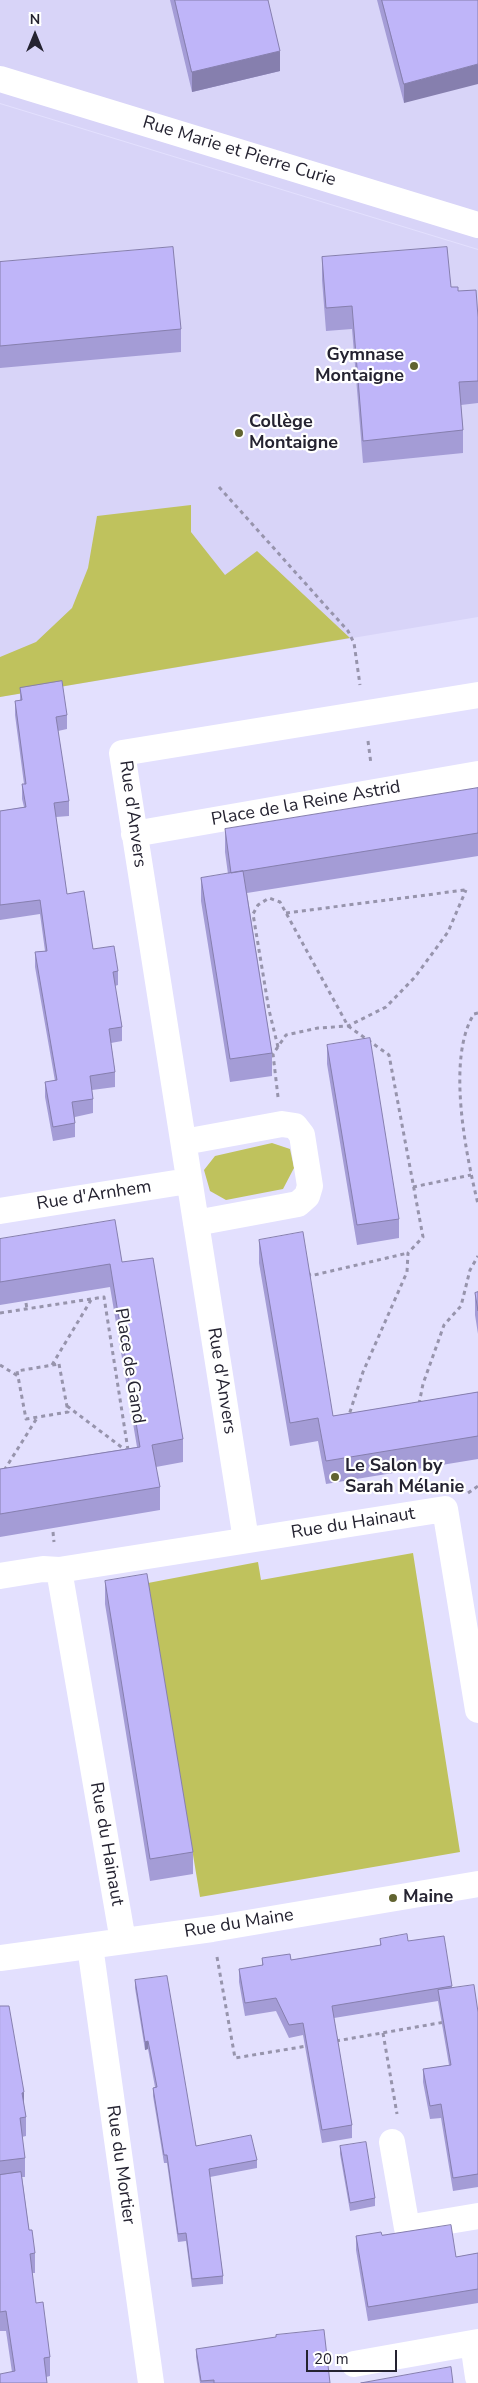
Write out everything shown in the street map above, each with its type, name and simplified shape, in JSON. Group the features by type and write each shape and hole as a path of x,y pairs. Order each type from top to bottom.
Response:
{"street":[{"name":"Rue Marie et Pierre Curie","path":"0,79 478,225"},
{"name":"Rue d'Anvers","path":"246,1540 122,753 478,695"},
{"name":"Place de la Reine Astrid","path":"134,834 478,774"},
{"path":"184,1142 282,1124 295,1126 302,1134 310,1186 307,1196 298,1204 196,1223"},
{"name":"Rue d'Arnhem","path":"0,1211 188,1181"},
{"name":"Rue du Hainaut","path":"0,1576 43,1570 59,1570 444,1509 478,1710"},
{"name":"Rue du Hainaut","path":"59,1570 123,1942"},
{"name":"Rue du Maine","path":"0,1958 44,1950 123,1942 212,1929 478,1884"},
{"name":"Rue du Mortier","path":"90,1946 151,2383"},
{"path":"392,2142 407,2228 478,2216"},
{"path":"354,2364 475,2343 478,2377"}],"path":[{"path":"220,487 348,631 354,643 375,792"},
{"path":"282,1124 273,1054 286,1035 318,1028 348,1026 386,1007 415,977 448,932 466,890 286,913"},
{"path":"278,1047 269,1010 253,914 258,905 269,898 280,902 348,1026 390,1055 423,1237 408,1254 310,1276 308,1267"},
{"path":"478,1013 474,1014 467,1025 461,1052 462,1130 478,1204"},
{"path":"413,1188 471,1175"},
{"path":"357,1418 349,1415 367,1363 407,1272 408,1254"},
{"path":"418,1407 423,1384 444,1324 461,1306 470,1270 478,1256"},
{"name":"Place de Gand","path":"0,1313 104,1297 130,1458"},
{"name":"Place de Gand","path":"52,1365 92,1299"},
{"path":"26,1303 27,1309"},
{"path":"59,1364 68,1412 26,1419 17,1371 52,1365 59,1364"},
{"path":"0,1365 18,1376"},
{"name":"Place de Gand","path":"66,1405 129,1453"},
{"path":"0,1477 37,1418"},
{"path":"212,1929 235,2058 309,2046"},
{"path":"327,2042 450,2022"},
{"path":"383,2033 400,2128 392,2142"}],"shaded area":[{"path":"0,0 478,0 478,249 0,103"},
{"name":"Collège Montaigne","path":"0,104 478,250 478,617 0,697"},
{"path":"191,505 191,532 225,575 257,551 350,638 0,697 0,657 36,642 72,608 88,568 97,516"},
{"path":"272,1143 290,1149 294,1168 283,1189 226,1200 210,1191 204,1170 215,1156"},
{"path":"413,1553 460,1852 200,1897 148,1583 258,1562 261,1580"}],"building":[{"path":"175,0 268,0 280,51 192,72"},
{"path":"382,0 478,0 478,64 404,84"},
{"path":"173,247 181,329 0,346 0,262"},
{"name":"Gymnase Montaigne","path":"447,247 451,287 458,287 458,291 476,290 478,381 459,382 463,430 363,441 352,306 326,308 322,257"},
{"path":"62,681 67,715 56,717 69,801 54,803 67,894 84,891 93,949 114,946 118,971 113,972 122,1027 109,1029 115,1072 90,1076 93,1099 72,1102 75,1123 53,1127 45,1082 57,1080 35,952 47,951 40,900 0,905 0,811 26,807 22,784 26,784 15,701 22,700 20,688"},
{"path":"478,788 478,833 231,873 225,829"},
{"path":"243,871 272,1053 230,1059 201,878"},
{"path":"370,1038 399,1219 357,1225 327,1045"},
{"path":"115,1220 122,1262 153,1258 183,1439 152,1445 160,1487 0,1514 0,1469 140,1447 110,1264 0,1282 0,1239"},
{"path":"303,1232 333,1416 478,1392 478,1436 326,1461 318,1418 290,1423 259,1240"},
{"path":"478,1292 478,1311 475,1293"},
{"path":"147,1574 193,1852 150,1859 105,1581"},
{"path":"407,1934 408,1941 444,1936 452,1986 332,2006 352,2125 322,2130 303,2023 289,2025 276,1998 245,2003 239,1969 263,1965 262,1958 290,1954 291,1960 381,1945 380,1939"},
{"path":"167,1976 196,2146 251,2135 257,2160 209,2169 223,2276 192,2279 186,2233 178,2234 167,2155 164,2155 153,2088 157,2087 148,2041 145,2042 135,1980"},
{"path":"474,1985 478,2012 478,2174 453,2178 441,2104 430,2106 423,2069 451,2065 438,1990"},
{"path":"0,2006 9,2006 24,2092 22,2093 26,2117 20,2118 25,2158 0,2161"},
{"path":"366,2142 375,2198 350,2203 340,2146"},
{"path":"21,2172 29,2230 32,2230 35,2253 30,2254 36,2303 43,2302 50,2357 44,2358 47,2383 0,2383 0,2374 15,2371 6,2311 0,2312 0,2175"},
{"path":"451,2225 456,2257 478,2253 478,2289 368,2307 356,2236 381,2232 382,2235"},
{"path":"324,2330 330,2383 214,2383 214,2380 201,2381 196,2349 276,2337 276,2335"},
{"path":"451,2367 453,2383 361,2383"}],"place":[{"name":"Gymnase Montaigne","path":"414,366"},
{"name":"Collège Montaigne","path":"239,433"},
{"name":"Le Salon by Sarah Mélanie","path":"335,1477"},
{"name":"Maine","path":"393,1898"}]}
